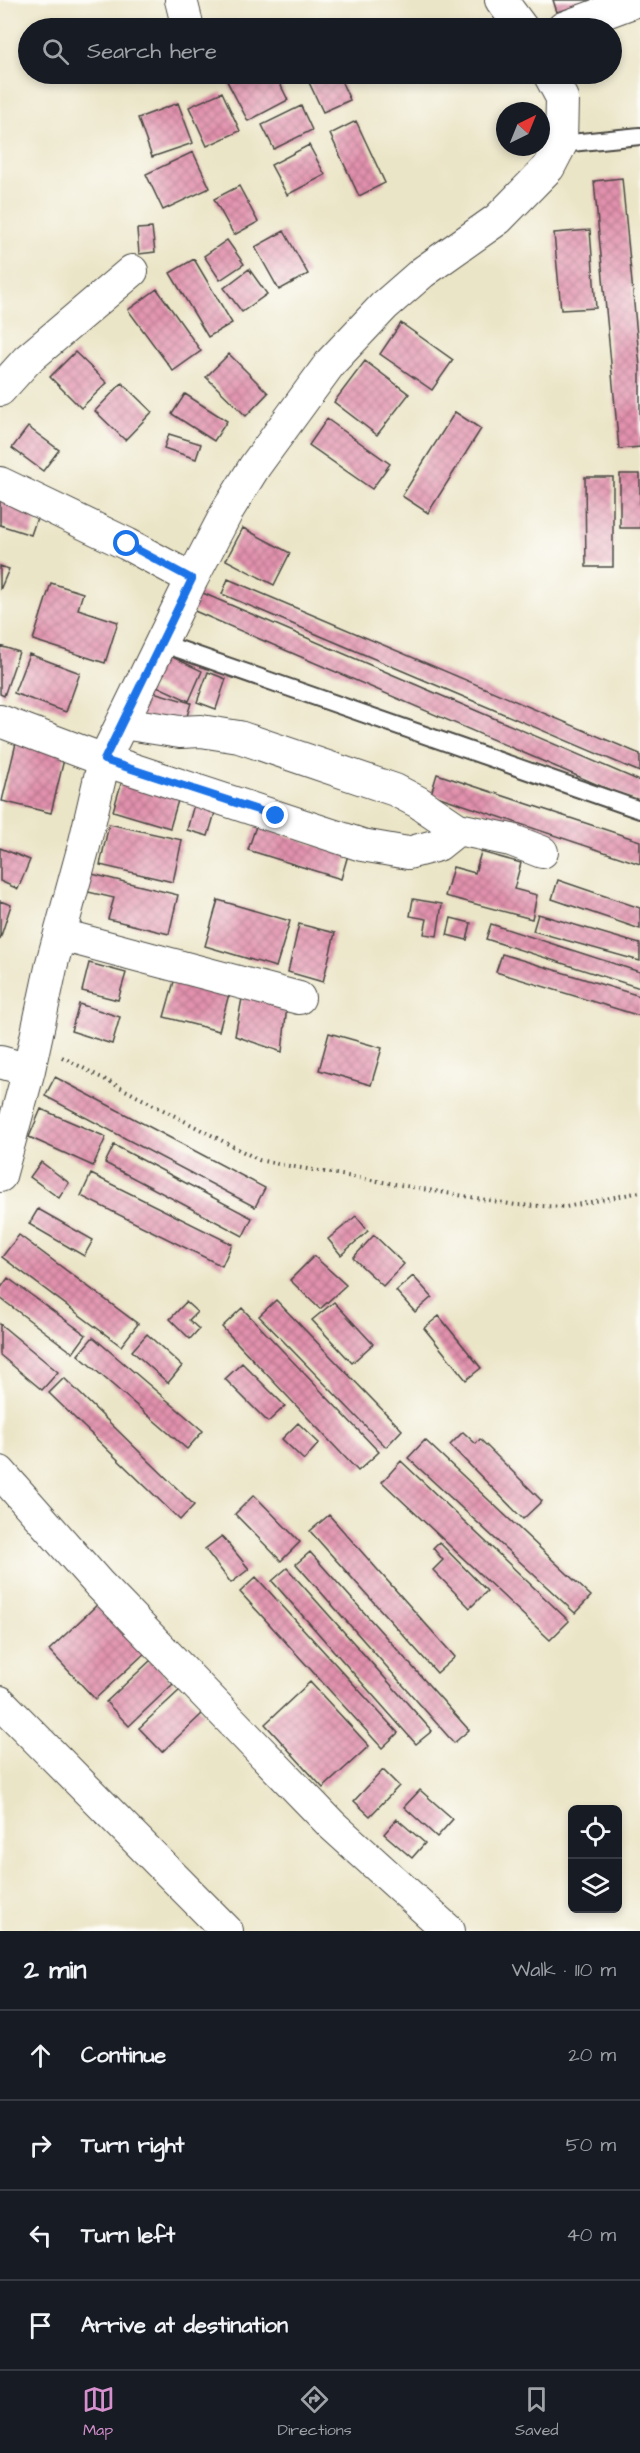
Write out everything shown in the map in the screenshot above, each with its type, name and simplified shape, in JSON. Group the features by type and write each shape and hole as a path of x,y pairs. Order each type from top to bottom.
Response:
{"street":[{"path":"181,0 186,18"},
{"path":"501,0 514,18"},
{"path":"590,18 638,0"},
{"path":"0,1176 21,1058 61,935 104,760 192,579 229,508 255,466 331,362 384,306 423,272 498,219 549,167 561,144 562,98 554,84"},
{"path":"0,390 27,360 132,272"},
{"path":"0,483 127,544 192,579"},
{"path":"0,721 104,760 362,845 408,853 438,845 458,830"},
{"path":"122,723 180,732 201,731 240,737 395,790 418,802 458,830 511,840 542,852"},
{"path":"61,935 298,998"},
{"path":"0,1472 98,1583 316,1809 449,1931"},
{"path":"0,1702 227,1931"}],"lane":[{"path":"561,144 640,136"},
{"path":"161,644 640,810"}],"path":[{"path":"21,1058 268,1162 516,1205 566,1207 640,1192"}],"building":[{"path":"553,0 595,0 595,1 557,12"},
{"path":"229,84 280,84 288,100 248,121"},
{"path":"310,84 343,84 350,100 323,112"},
{"path":"222,92 240,131 207,146 189,107"},
{"path":"178,103 193,143 152,157 138,118"},
{"path":"301,106 312,130 274,149 262,125"},
{"path":"356,121 385,183 359,196 330,134"},
{"path":"309,145 325,175 287,195 271,165"},
{"path":"193,152 210,188 163,210 146,174"},
{"path":"622,178 640,367 640,447 619,449 594,181"},
{"path":"239,186 258,222 234,235 214,199"},
{"path":"152,228 155,252 139,254 137,229"},
{"path":"590,230 596,308 561,310 554,233"},
{"path":"284,231 308,274 279,290 255,247"},
{"path":"227,240 244,264 220,280 204,256"},
{"path":"194,259 232,323 208,337 170,273"},
{"path":"249,269 267,294 242,312 224,288"},
{"path":"157,289 201,351 173,371 128,310"},
{"path":"401,323 453,360 432,390 380,354"},
{"path":"75,352 107,383 81,408 50,377"},
{"path":"229,354 268,393 246,416 206,377"},
{"path":"365,361 409,394 377,435 334,402"},
{"path":"122,383 152,412 125,440 95,411"},
{"path":"185,394 227,421 214,441 172,414"},
{"path":"455,412 481,429 428,513 402,496"},
{"path":"327,419 390,464 372,489 309,445"},
{"path":"28,427 59,450 43,471 12,448"},
{"path":"169,434 201,444 196,459 164,448"},
{"path":"620,474 640,474 640,528 620,528"},
{"path":"585,477 613,477 613,567 586,567"},
{"path":"0,496 40,509 31,535 0,525"},
{"path":"243,528 290,553 274,585 226,560"},
{"path":"0,566 9,569 0,590"},
{"path":"228,579 640,754 640,772 222,594"},
{"path":"51,583 83,593 78,609 118,622 105,663 33,640"},
{"path":"198,591 640,781 640,803 190,609"},
{"path":"0,646 19,652 4,696 0,694"},
{"path":"162,652 202,671 189,701 148,682"},
{"path":"29,654 80,673 66,712 14,693"},
{"path":"208,672 226,679 216,709 197,702"},
{"path":"143,689 191,703 183,729 135,714"},
{"path":"18,735 67,747 51,813 2,801"},
{"path":"124,774 181,790 170,828 113,811"},
{"path":"437,774 640,841 640,864 431,794"},
{"path":"197,793 219,799 208,836 187,830"},
{"path":"109,824 182,840 173,882 100,865"},
{"path":"256,826 348,855 341,879 248,850"},
{"path":"0,848 30,860 18,889 0,881"},
{"path":"481,852 521,863 514,889 537,895 532,919 445,896 453,867 475,873"},
{"path":"88,873 178,895 169,934 108,919 114,898 84,891"},
{"path":"558,880 640,908 640,929 552,899"},
{"path":"413,899 442,904 437,936 424,934 427,919 410,916"},
{"path":"218,900 290,921 276,967 205,946"},
{"path":"0,901 11,905 0,939"},
{"path":"538,914 640,944 640,961 533,931"},
{"path":"451,918 471,923 467,940 447,935"},
{"path":"299,924 335,933 323,982 288,972"},
{"path":"491,924 640,972 640,988 486,939"},
{"path":"502,954 640,996 640,1016 496,972"},
{"path":"89,963 126,973 118,1000 82,991"},
{"path":"175,978 229,994 219,1031 164,1017"},
{"path":"243,993 287,1005 282,1052 235,1036"},
{"path":"79,1004 120,1017 112,1044 71,1031"},
{"path":"329,1033 382,1048 371,1085 319,1070"},
{"path":"55,1077 265,1188 255,1207 45,1096"},
{"path":"41,1109 106,1137 93,1166 29,1137"},
{"path":"114,1145 252,1218 243,1236 105,1163"},
{"path":"41,1162 69,1183 59,1198 30,1177"},
{"path":"91,1174 232,1244 222,1266 81,1196"},
{"path":"38,1209 93,1240 84,1256 29,1224"},
{"path":"356,1216 368,1231 341,1255 328,1239"},
{"path":"19,1235 138,1324 121,1346 2,1257"},
{"path":"374,1235 404,1264 383,1286 353,1258"},
{"path":"314,1256 346,1285 320,1309 290,1280"},
{"path":"413,1276 432,1297 415,1312 396,1291"},
{"path":"8,1278 86,1335 73,1353 0,1298 0,1289"},
{"path":"276,1300 402,1430 386,1447 259,1316"},
{"path":"186,1302 197,1312 189,1320 199,1329 190,1339 170,1319"},
{"path":"334,1302 373,1344 352,1363 312,1320"},
{"path":"242,1308 379,1452 358,1471 222,1327"},
{"path":"439,1316 481,1368 466,1380 424,1328"},
{"path":"0,1324 58,1372 42,1390 0,1355"},
{"path":"147,1334 182,1366 168,1383 132,1351"},
{"path":"93,1337 203,1431 187,1449 78,1355"},
{"path":"242,1363 285,1406 268,1422 225,1379"},
{"path":"64,1378 194,1505 180,1520 49,1393"},
{"path":"298,1423 319,1443 304,1460 282,1439"},
{"path":"463,1432 476,1444 480,1439 542,1501 523,1519 450,1445"},
{"path":"425,1440 591,1596 575,1613 408,1458"},
{"path":"401,1461 569,1621 550,1640 382,1482"},
{"path":"254,1495 300,1542 281,1561 235,1514"},
{"path":"329,1515 455,1657 437,1673 310,1531"},
{"path":"222,1536 249,1569 231,1583 205,1549"},
{"path":"439,1542 487,1591 470,1608 433,1570 443,1560 433,1548"},
{"path":"310,1552 469,1730 454,1743 296,1564"},
{"path":"287,1568 432,1731 416,1744 272,1581"},
{"path":"256,1577 398,1733 382,1748 240,1592"},
{"path":"99,1603 145,1653 95,1699 49,1650"},
{"path":"151,1660 173,1684 129,1726 106,1702"},
{"path":"310,1682 369,1746 323,1788 265,1724"},
{"path":"181,1689 203,1713 162,1752 139,1728"},
{"path":"383,1770 399,1786 370,1816 354,1801"},
{"path":"420,1790 453,1819 437,1837 404,1807"},
{"path":"397,1819 425,1843 412,1858 384,1834"}],"route":[{"path":"127,544 192,579 104,760 276,816"}]}
